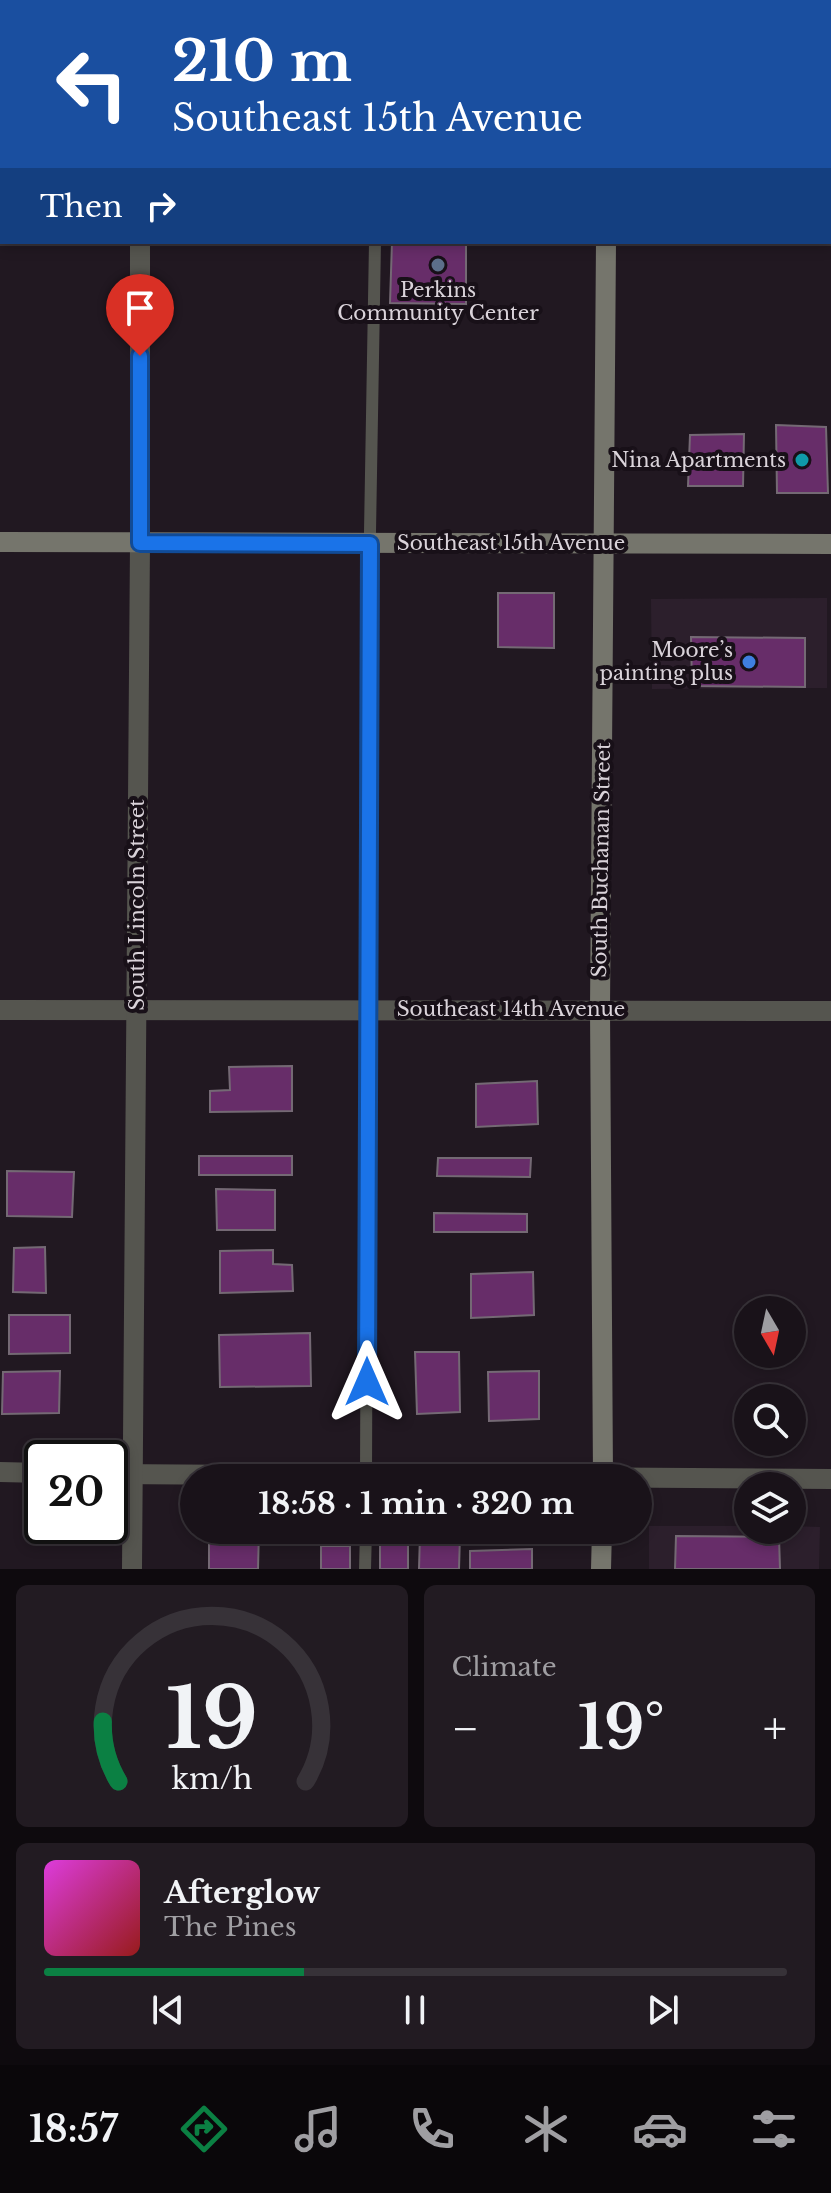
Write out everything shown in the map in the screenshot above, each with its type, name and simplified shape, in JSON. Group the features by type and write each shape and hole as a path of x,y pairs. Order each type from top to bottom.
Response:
{"main road":[{"name":"South Buchanan Street","path":"603,1464 600,1009 606,244"},
{"name":"Southeast 15th Avenue","path":"0,542 831,544"},
{"path":"601,1569 602,1544"}],"street":[{"name":"South Lincoln Street","path":"132,1569 140,244"},
{"name":"Southeast 14th Avenue","path":"0,1010 831,1011"},
{"path":"0,1472 24,1473"},
{"path":"128,1474 180,1475"},
{"path":"652,1478 831,1479"}],"lane":[{"path":"366,1464 370,544 375,244"},
{"path":"365,1569 366,1544"}],"shaded area":[{"path":"827,598 827,688 652,689 651,599"},
{"path":"652,1526 734,1526 734,1544 806,1544 806,1526 820,1527 819,1569 649,1569"}],"building":[{"path":"392,244 466,244 466,304 390,303"},
{"name":"Nina Apartments","path":"776,425 826,427 828,493 777,493"},
{"path":"744,434 743,486 688,486 690,435"},
{"path":"498,593 554,593 554,648 498,647"},
{"path":"691,637 805,638 805,687 692,686"},
{"path":"292,1066 292,1111 210,1112 210,1091 230,1090 229,1067"},
{"path":"537,1081 538,1124 476,1127 476,1084"},
{"path":"199,1156 292,1156 292,1175 199,1175"},
{"path":"438,1158 531,1158 530,1177 437,1176"},
{"path":"7,1171 74,1172 72,1217 7,1216"},
{"path":"216,1189 275,1190 275,1230 217,1230"},
{"path":"434,1213 527,1214 527,1232 434,1232"},
{"path":"45,1247 46,1293 13,1292 14,1248"},
{"path":"273,1250 273,1264 292,1265 293,1291 220,1293 220,1251"},
{"path":"533,1272 534,1315 471,1318 471,1274"},
{"path":"9,1315 70,1315 70,1353 9,1354"},
{"path":"310,1333 311,1386 220,1387 219,1335"},
{"path":"415,1352 459,1352 460,1412 417,1414"},
{"path":"60,1371 59,1413 2,1414 3,1372"},
{"path":"539,1371 539,1419 489,1421 488,1372"},
{"path":"676,1536 734,1537 734,1544 779,1544 780,1569 675,1569"},
{"path":"209,1544 259,1544 258,1569 209,1569"},
{"path":"380,1544 408,1544 408,1569 380,1569"},
{"path":"420,1544 460,1544 459,1569 419,1569"},
{"path":"321,1546 350,1546 350,1569 321,1569"},
{"path":"532,1549 532,1569 470,1569 470,1551"}],"place":[{"name":"Perkins Community Center","path":"438,265"},
{"name":"Nina Apartments","path":"802,460"},
{"name":"Moore’s painting plus","path":"749,662"}],"route":[{"path":"140,356 140,543 370,544 367,1382"}]}
